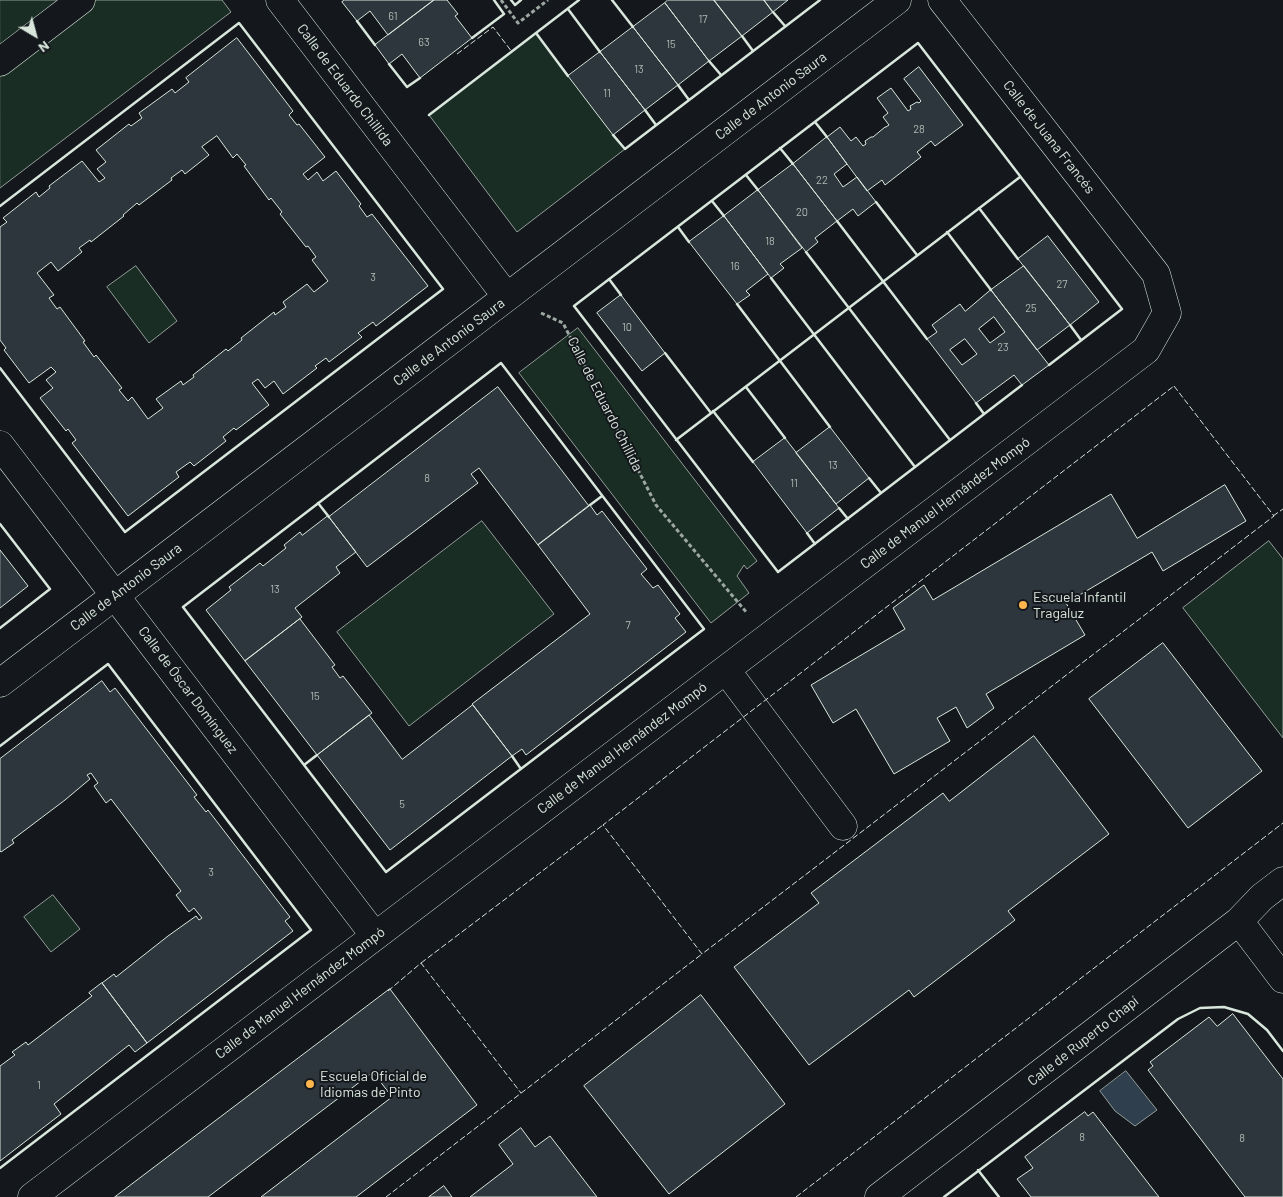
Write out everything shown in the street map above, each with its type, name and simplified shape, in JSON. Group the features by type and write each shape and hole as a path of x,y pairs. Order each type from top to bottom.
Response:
{"street":[{"path":"0,62 81,0"},
{"name":"Calle de Eduardo Chillida","path":"280,0 507,297"},
{"name":"Calle de Antonio Saura","path":"0,683 897,0"},
{"name":"Calle de Juana Francés","path":"942,0 1156,274"},
{"name":"Calle de Manuel Hernández Mompó","path":"32,1197 1146,350 1167,313 1156,274"},
{"name":"Calle de Óscar Domínguez","path":"0,445 375,936"},
{"path":"726,670 843,826"},
{"name":"Calle de Ruperto Chapí","path":"879,1197 1239,921 1262,897 1283,881"},
{"path":"1239,921 1283,979"}],"path":[{"path":"500,0 518,23 548,0"},
{"name":"Calle de Eduardo Chillida","path":"507,297 563,323 656,505 768,638"}],"green space":[{"path":"0,0 222,0 231,12 0,188"},
{"path":"536,33 625,149 517,232 429,115"},
{"path":"136,266 177,321 149,343 107,287"},
{"path":"578,328 757,561 747,569 744,565 737,576 749,593 711,623 519,373"},
{"path":"482,521 554,614 409,726 337,632"},
{"path":"1269,541 1283,559 1283,738 1183,608"},
{"path":"53,895 80,929 51,952 24,917"}],"water":[{"path":"1126,1071 1157,1110 1135,1126 1115,1111 1100,1091"}],"building":[{"path":"345,0 434,0 388,35 370,11 357,21 342,2"},
{"path":"434,0 447,0 458,14 455,16 472,38 420,78 402,54 389,64 375,45"},
{"path":"668,0 714,0 742,36 709,61 665,3"},
{"path":"714,0 764,0 773,12 742,36"},
{"path":"764,0 788,0 773,12"},
{"path":"665,3 709,61 678,85 633,27"},
{"path":"633,27 678,85 645,110 600,52"},
{"path":"237,38 293,111 289,115 297,125 299,124 325,157 303,174 308,180 317,172 323,181 336,171 361,204 359,206 367,217 372,214 428,286 376,326 373,322 358,333 362,337 329,362 326,358 315,366 317,368 283,394 274,381 265,388 258,379 252,383 269,405 236,430 234,428 223,437 226,441 194,466 190,462 176,472 179,477 128,516 72,443 76,440 68,429 66,431 40,398 53,388 46,380 56,372 51,367 29,383 4,350 6,348 0,340 0,227 7,222 3,218 36,192 39,197 50,188 49,186 82,161 99,182 105,178 97,169 106,162 96,150 129,124 131,126 142,118 139,113 172,89 175,93 189,82 186,78","holes":["217,136 233,158 237,154 246,165 244,166 269,200 271,198 282,212 280,214 316,257 312,260 328,281 314,292 307,284 283,302 286,307 275,315 274,312 241,338 242,340 228,351 226,349 183,385 181,381 156,399 163,408 148,419 132,397 128,401 119,390 122,388 96,355 94,357 83,342 85,341 60,307 57,309 49,298 54,295 37,273 51,262 58,271 82,252 79,248 90,240 91,242 124,216 137,203 139,205 182,170 185,174 209,155 202,147"]},
{"path":"600,52 645,110 613,135 568,76"},
{"path":"919,67 963,125 935,146 931,141 917,152 921,157 885,185 882,180 867,191 827,137 840,127 851,141 856,137 863,146 866,144 865,141 889,125 883,117 888,113 877,98 891,88 908,111 911,109 910,106 921,101 904,79"},
{"path":"827,137 847,164 834,174 843,187 857,177 876,202 858,216 853,209 837,221 793,164"},
{"path":"793,164 837,221 815,238 818,242 806,252 758,190"},
{"path":"758,190 802,248 780,264 784,268 771,278 724,216"},
{"path":"724,216 768,274 746,291 750,295 737,304 689,242"},
{"path":"1048,236 1099,302 1070,325 1018,259"},
{"path":"1024,266 1070,325 1037,350 991,290"},
{"path":"991,290 1049,365 1022,385 1014,375 976,403 927,339 937,332 932,325 960,304 965,311","holes":["994,317 1005,332 990,343 979,329","965,339 977,354 962,365 950,350"]},
{"path":"621,295 665,353 642,371 597,313"},
{"path":"498,387 589,506 538,545 479,468 471,474 478,483 367,567 329,517"},
{"path":"830,427 869,478 836,504 796,453"},
{"path":"785,438 839,508 807,533 753,462"},
{"path":"1225,485 1246,521 1163,571 1152,552 1066,603 1085,635 986,694 994,708 967,728 956,707 937,718 950,741 894,774 856,709 833,723 811,685 905,629 893,608 924,585 933,600 1111,494 1137,538"},
{"path":"590,505 597,515 602,511 647,569 641,574 653,588 658,585 680,614 675,618 686,632 526,755 522,749 512,756 472,704 590,614 538,545"},
{"path":"328,516 356,552 336,567 340,573 295,608 302,617 245,661 206,610 231,590 229,587 260,563 263,566 286,548 284,545 300,532 302,535"},
{"path":"0,550 28,586 0,608"},
{"path":"300,619 335,665 332,667 340,678 343,676 372,713 317,755 245,661"},
{"path":"1163,643 1262,771 1188,828 1089,699"},
{"path":"102,681 110,692 115,688 197,795 194,797 206,812 208,810 290,917 285,921 293,931 147,1043 102,983 114,974 116,977 196,916 199,920 202,918 194,908 189,912 176,895 181,891 111,799 106,803 94,786 98,783 91,773 87,775 90,779 12,840 14,843 0,851 0,759"},
{"path":"473,705 512,756 390,850 317,755 369,715 402,759"},
{"path":"1034,736 1109,834 1008,911 1015,920 914,997 909,990 809,1065 734,967 819,903 811,893 943,793 949,801"},
{"path":"102,983 147,1043 135,1052 129,1045 54,1104 61,1114 0,1161 0,1066 15,1055 12,1052 26,1042 28,1045 92,996 89,993"},
{"name":"Escuela Oficial de Idiomas de Pinto","path":"390,989 477,1105 356,1197 261,1197 392,1097 373,1072 208,1197 115,1197"},
{"path":"701,995 785,1104 669,1194 584,1086"},
{"path":"1233,1014 1283,1079 1283,1197 1245,1197 1148,1070 1153,1066 1150,1062 1209,1017 1217,1026"},
{"path":"1085,1112 1088,1116 1093,1112 1159,1197 1031,1197 1017,1179 1033,1168 1025,1157"},
{"path":"521,1128 535,1147 550,1136 597,1197 470,1197 513,1164 499,1145"},
{"path":"444,1186 452,1197 429,1197"}],"fence":[{"path":"457,54 493,27 512,52"},
{"path":"1174,386 1274,516 702,954 603,825 1174,386"},
{"path":"1273,516 1283,509"},
{"path":"796,1197 1283,823"},
{"path":"421,963 603,825"},
{"path":"386,1197 702,954"},
{"path":"388,991 421,963 521,1093"}],"wall":[{"path":"472,38 504,14 494,0"},
{"path":"511,0 515,5 521,0"},
{"path":"429,115 579,0"},
{"path":"612,0 633,27"},
{"path":"613,135 625,149 820,0"},
{"path":"568,9 600,52"},
{"path":"773,12 785,26"},
{"path":"357,21 375,45"},
{"path":"0,206 239,23 443,289 125,532 0,368"},
{"path":"536,33 568,76"},
{"path":"742,36 753,51"},
{"path":"1022,385 778,572 574,306 918,43 1122,309 1049,365"},
{"path":"709,61 721,75"},
{"path":"389,64 407,87 420,78"},
{"path":"678,85 689,100"},
{"path":"645,110 656,125"},
{"path":"815,122 827,137"},
{"path":"780,148 793,164"},
{"path":"746,175 758,190"},
{"path":"676,440 1020,177"},
{"path":"712,201 724,216"},
{"path":"876,202 917,255"},
{"path":"979,208 1018,259"},
{"path":"837,221 927,339"},
{"path":"678,227 689,242"},
{"path":"947,232 991,290"},
{"path":"806,252 950,440"},
{"path":"771,278 915,467"},
{"path":"609,279 621,295"},
{"path":"737,304 830,427"},
{"path":"1070,325 1081,340"},
{"path":"665,353 711,413"},
{"path":"501,363 704,629 386,872 183,607 501,363"},
{"path":"746,387 785,438"},
{"path":"976,403 984,414"},
{"path":"713,411 753,462"},
{"path":"869,478 881,493"},
{"path":"590,505 602,496"},
{"path":"318,503 329,517"},
{"path":"839,508 848,519"},
{"path":"0,524 50,589 0,628"},
{"path":"807,533 815,544"},
{"path":"0,746 108,664 311,930 0,1168"},
{"path":"304,765 317,755"},
{"path":"512,756 521,769"},
{"path":"944,1197 1178,1019 1200,1008 1224,1007 1248,1014 1267,1030 1283,1051"},
{"path":"978,1170 999,1197"}],"place":[{"name":"Escuela Infantil Tragaluz","path":"1023,605"},
{"name":"Escuela Oficial de Idiomas de Pinto","path":"310,1084"}]}
